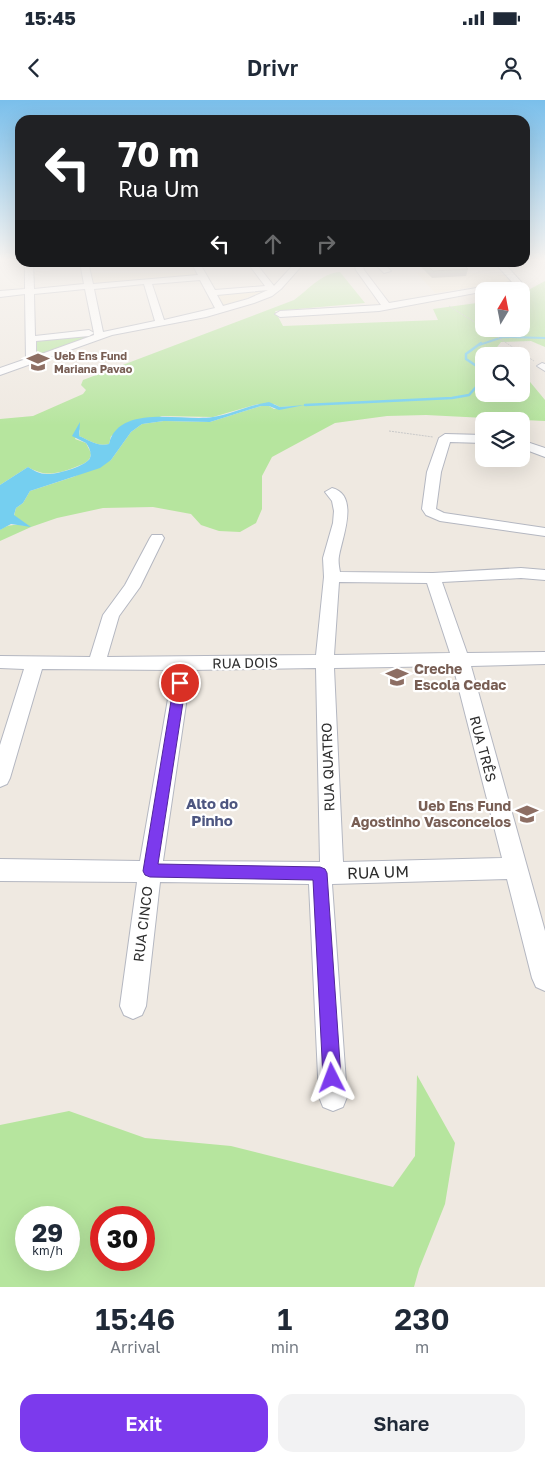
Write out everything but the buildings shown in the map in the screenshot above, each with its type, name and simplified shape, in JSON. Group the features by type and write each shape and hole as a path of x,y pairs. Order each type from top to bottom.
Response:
{"street":[{"path":"30,314 31,358"},
{"path":"95,314 98,331"},
{"path":"158,314 159,319"},
{"path":"30,339 98,331 191,314"},
{"path":"0,372 98,331"},
{"path":"8,358 31,358"},
{"path":"475,439 445,438 434,472 429,509 431,512 440,516 545,532"},
{"path":"530,446 538,448 545,453"},
{"name":"RUA QUATRO","path":"332,492 339,501 341,511 340,523 331,558 332,577 327,618 325,661 326,873 333,1097"},
{"path":"97,662 111,615 136,580 157,538"},
{"path":"332,577 433,578 521,573 545,575"},
{"name":"RUA TRÊS","path":"433,578 460,658 545,978"},
{"name":"RUA DOIS","path":"0,662 183,664 545,658"},
{"path":"0,778 35,663"},
{"name":"RUA CINCO","path":"133,1006 150,871 183,664"},
{"name":"RUA UM","path":"0,870 326,873 516,868"}],"path":[{"path":"463,314 475,322"},
{"path":"500,338 544,367"},
{"path":"389,431 445,438"}],"green space":[{"path":"256,314 277,314 283,326 438,320 435,314 475,314 475,338 530,338 530,314 545,314 545,347 531,341 501,342 497,347 475,347 475,402 530,402 530,382 545,400 545,421 530,420 530,412 475,412 475,417 426,415 387,416 335,423 272,457 262,476 262,509 256,523 240,532 219,531 201,525 191,514 153,507 103,508 57,518 0,541 0,530 3,528 14,525 29,526 14,516 16,508 23,503 30,491 73,477 111,460 131,432 142,424 164,421 210,422 261,406 269,406 274,409 299,406 280,407 274,404 258,404 213,417 162,416 111,436 109,444 105,445 93,443 79,436 80,429 75,439 86,443 91,453 87,462 50,474 28,467 0,485 0,419 33,416 83,394 86,390 81,385 83,380"},
{"path":"95,334 95,336 36,356 34,340"},
{"path":"417,1075 455,1143 445,1204 419,1269 414,1287 0,1287 0,1125 69,1111 145,1138 231,1146 393,1187 415,1156"}],"water":[{"path":"269,402 280,407 305,405 279,410 269,406 261,406 210,422 164,421 142,424 131,432 111,460 100,468 30,491 23,503 16,508 14,515 31,527 11,524 0,530 0,485 28,467 39,473 51,474 77,467 88,461 91,454 86,443 72,436 80,422 79,436 93,443 105,445 109,444 115,431 125,423 138,419 154,417 213,417"}],"waterway":[{"path":"479,345 503,337 545,338"},
{"path":"476,347 481,343"},
{"path":"475,347 466,354 466,359 475,365"},
{"path":"305,405 452,398 469,395 475,388"}],"place":[{"name":"Ueb Ens Fund Mariana Pavao","path":"38,362"},
{"name":"Creche Escola Cedac","path":"397,677"},
{"name":"Ueb Ens Fund Agostinho Vasconcelos","path":"527,814"}],"district":[{"name":"Alto do Pinho","path":"212,812"}],"route":[{"path":"180,683 150,871 320,873 332,1078"}]}
